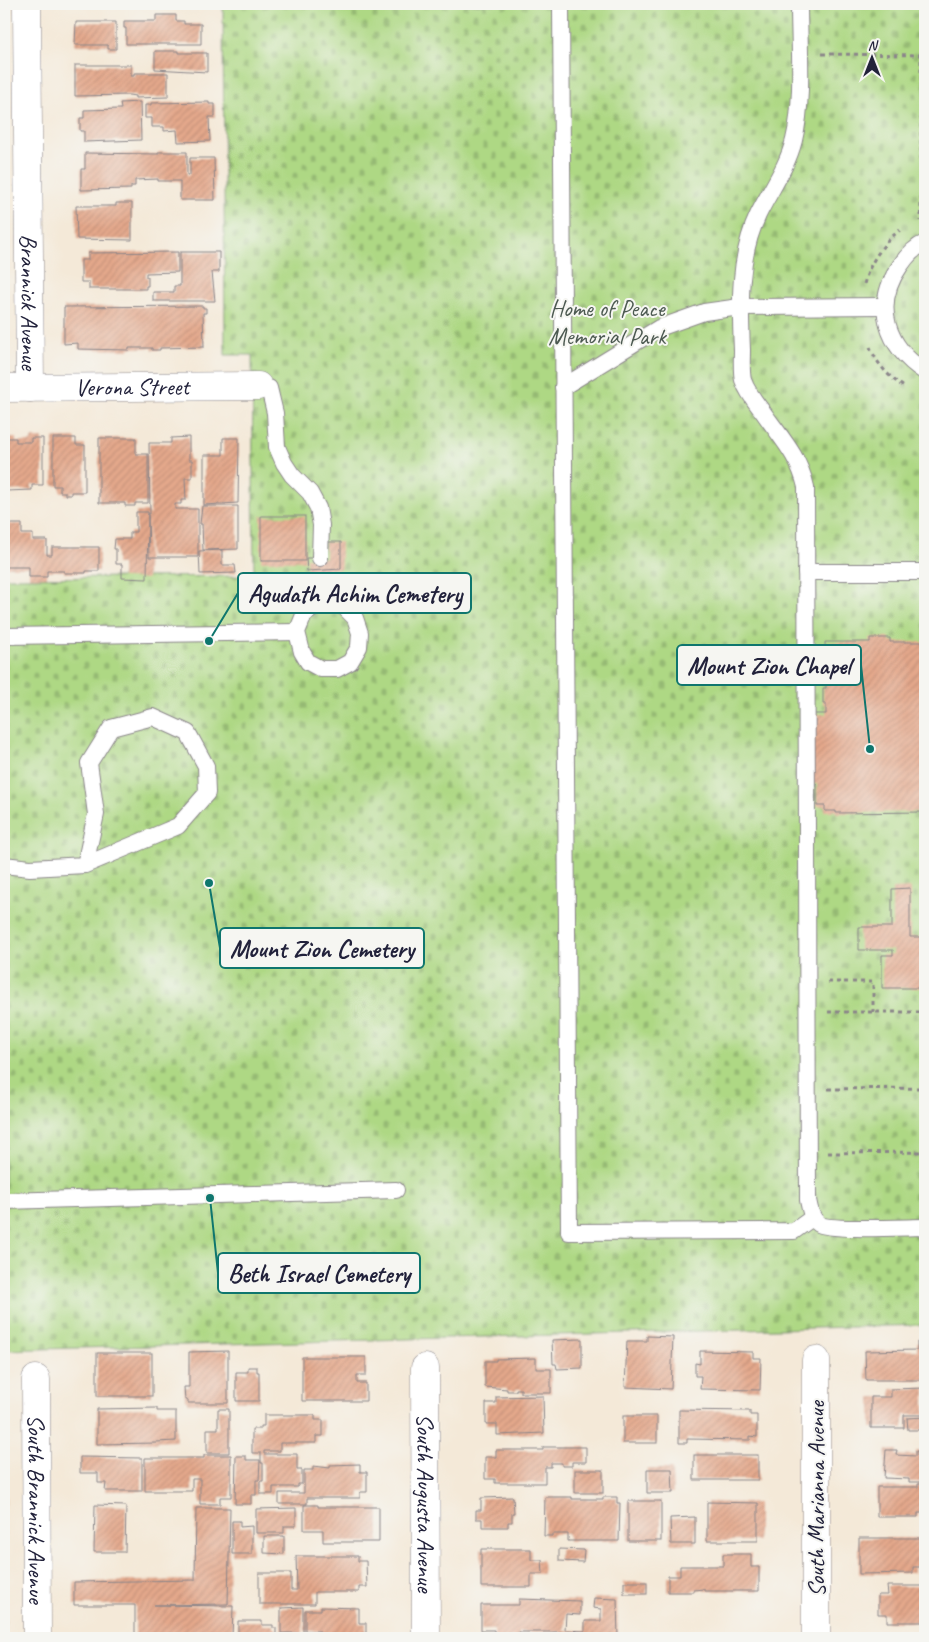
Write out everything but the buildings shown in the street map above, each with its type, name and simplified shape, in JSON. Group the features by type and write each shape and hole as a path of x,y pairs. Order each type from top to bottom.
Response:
{"street":[{"name":"Brannick Avenue","path":"17,388 28,4"},
{"name":"Verona Street","path":"17,388 258,386"},
{"name":"South Marianna Avenue","path":"816,1360 816,1638"},
{"name":"South Augusta Avenue","path":"425,1368 426,1638"},
{"name":"South Brannick Avenue","path":"36,1379 37,1638"}],"lane":[{"path":"561,4 569,1232 794,1231 812,1218"},
{"path":"798,4 799,97 794,139 788,161 758,216 750,238 745,260 740,307 743,379 753,400 796,458 806,487 808,1200 812,1218 820,1225 835,1228 925,1227"},
{"path":"923,244 905,258 893,275 887,292 885,306 887,323 893,339 902,353 925,372"},
{"path":"563,387 658,328 704,312 740,307 885,306"},
{"path":"258,386 269,388 275,413 277,447 284,463 292,475 310,493 318,508 321,525 320,558"},
{"path":"806,572 925,572"},
{"path":"4,636 297,632"},
{"path":"4,865 30,868 85,865 178,826 207,793 206,766 188,733 153,717 111,728 90,763 96,814 85,865"},
{"path":"4,1200 396,1190"}],"path":[{"path":"921,4 923,55 923,244"},
{"path":"799,53 923,55"},
{"path":"807,982 873,982 873,1012"},
{"path":"808,1012 925,1012"},
{"path":"808,1089 925,1088"},
{"path":"830,1089 830,1098"},
{"path":"830,1152 830,1162"},
{"path":"808,1153 925,1152"}],"green space":[{"name":"Home of Peace Memorial Park","path":"223,4 925,4 925,1325 4,1350 4,578 254,576 252,355 225,355"}],"place":[{"name":"Agudath Achim Cemetery","path":"209,641"},
{"name":"Mount Zion Chapel","path":"870,749"},
{"name":"Mount Zion Cemetery","path":"209,883"},
{"name":"Beth Israel Cemetery","path":"210,1198"}]}
